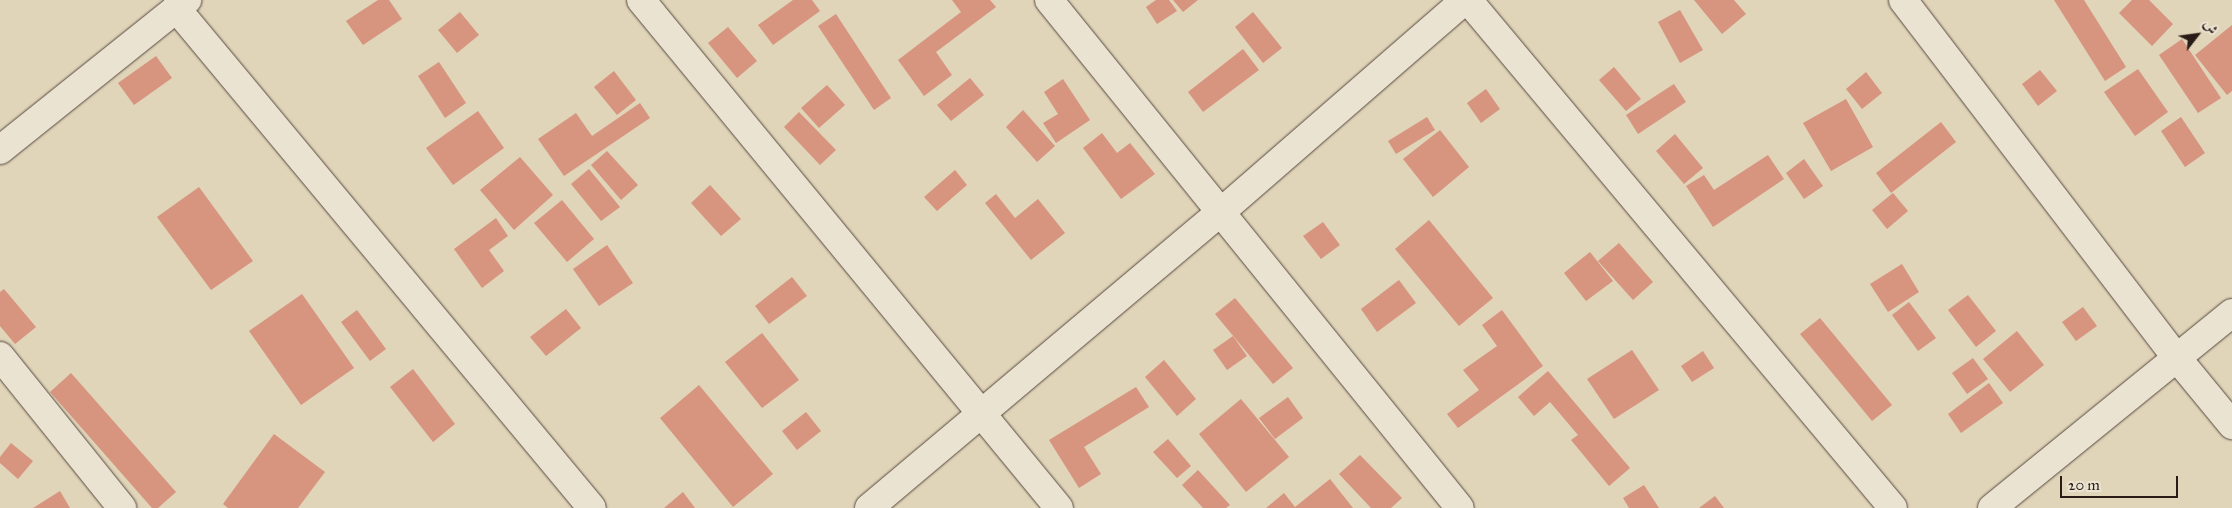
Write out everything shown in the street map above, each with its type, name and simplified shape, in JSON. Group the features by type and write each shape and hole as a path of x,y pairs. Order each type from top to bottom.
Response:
{"street":[{"path":"641,0 1059,508"},
{"path":"1049,0 1460,508"},
{"path":"869,508 1220,212 1467,0 1893,508"},
{"path":"1902,0 2177,358 2232,425"},
{"path":"0,150 182,4 592,508"},
{"path":"1992,508 2232,314"},
{"path":"0,356 122,508"}],"building":[{"path":"378,0 389,0 402,19 363,45 346,21"},
{"path":"793,0 812,0 820,11 773,45 758,25"},
{"path":"952,0 990,0 996,7 936,52 952,75 924,96 898,60 961,12"},
{"path":"1156,0 1169,0 1177,11 1157,24 1146,7"},
{"path":"1173,0 1198,0 1183,12"},
{"path":"1694,0 1734,0 1746,14 1722,34"},
{"path":"2054,0 2084,0 2126,67 2105,81"},
{"path":"2132,0 2149,0 2173,24 2152,46 2119,13"},
{"path":"1680,10 1703,50 1680,63 1658,22"},
{"path":"460,12 479,35 457,53 438,30"},
{"path":"1253,12 1282,48 1263,63 1235,27"},
{"path":"836,14 891,98 874,110 818,26"},
{"path":"2232,25 2232,91 2227,95 2195,55"},
{"path":"728,27 757,61 737,78 708,43"},
{"path":"2182,39 2221,98 2198,113 2159,55"},
{"path":"1243,49 1259,70 1203,112 1188,92"},
{"path":"156,56 172,78 134,105 118,83"},
{"path":"439,62 466,103 445,118 418,76"},
{"path":"1614,67 1641,99 1626,111 1599,80"},
{"path":"2138,69 2168,112 2135,136 2104,92"},
{"path":"2040,70 2057,91 2038,106 2022,84"},
{"path":"614,71 636,100 617,115 594,87"},
{"path":"1866,72 1882,93 1862,109 1846,89"},
{"path":"970,78 984,95 951,121 937,105"},
{"path":"1063,79 1090,120 1056,143 1043,123 1058,114 1044,92"},
{"path":"1674,84 1686,102 1638,134 1626,115"},
{"path":"827,85 845,105 819,128 801,108"},
{"path":"1486,89 1500,109 1481,123 1467,103"},
{"path":"1846,99 1873,147 1831,171 1803,123"},
{"path":"640,103 650,118 564,176 538,139 576,113 592,136"},
{"path":"1023,110 1055,146 1037,162 1006,127"},
{"path":"478,111 504,148 453,185 426,148"},
{"path":"799,112 836,150 820,165 784,127"},
{"path":"1427,117 1435,130 1396,154 1388,141"},
{"path":"2181,117 2205,153 2185,167 2161,131"},
{"path":"1941,122 1956,142 1891,193 1876,173"},
{"path":"1440,130 1469,167 1433,197 1403,159"},
{"path":"1102,133 1117,153 1130,143 1155,174 1121,199 1083,148"},
{"path":"1675,134 1703,168 1684,184 1656,151"},
{"path":"607,151 638,185 621,200 591,165"},
{"path":"1768,155 1784,179 1713,227 1686,186 1704,175 1714,190"},
{"path":"520,157 553,195 514,230 480,190"},
{"path":"1804,159 1823,186 1804,199 1786,173"},
{"path":"589,169 620,207 601,221 571,184"},
{"path":"955,170 967,185 937,211 924,197"},
{"path":"710,185 741,219 721,236 691,203"},
{"path":"199,187 253,261 211,290 157,217"},
{"path":"1893,193 1908,211 1887,229 1872,210"},
{"path":"996,194 1015,218 1038,199 1065,233 1031,260 985,203"},
{"path":"562,200 594,239 567,262 534,223"},
{"path":"496,218 508,236 489,250 504,271 482,288 454,249"},
{"path":"1429,220 1493,298 1459,326 1395,249"},
{"path":"1323,222 1340,245 1321,259 1303,236"},
{"path":"1619,243 1653,282 1633,300 1598,261"},
{"path":"607,245 633,283 599,306 573,269"},
{"path":"1590,252 1613,281 1586,301 1564,273"},
{"path":"1902,264 1919,292 1888,312 1870,284"},
{"path":"792,277 807,296 769,324 755,306"},
{"path":"1399,280 1416,303 1377,332 1361,309"},
{"path":"4,289 36,327 15,344 0,326 0,292"},
{"path":"302,294 354,368 301,405 249,331"},
{"path":"1968,295 1996,331 1976,347 1948,310"},
{"path":"1235,298 1293,368 1273,384 1215,314"},
{"path":"1909,302 1936,338 1918,351 1892,315"},
{"path":"2083,307 2097,326 2076,341 2062,322"},
{"path":"566,309 581,328 546,356 530,337"},
{"path":"357,310 386,349 370,361 341,322"},
{"path":"1502,310 1543,366 1458,428 1447,414 1479,390 1463,370 1497,346 1482,325"},
{"path":"1820,318 1892,405 1872,421 1800,334"},
{"path":"2017,331 2044,365 2010,392 1983,359"},
{"path":"762,333 799,380 762,408 725,362"},
{"path":"1233,336 1247,356 1227,370 1213,350"},
{"path":"1632,350 1659,390 1614,419 1587,379"},
{"path":"1703,351 1714,368 1692,382 1681,366"},
{"path":"1973,358 1988,379 1967,394 1952,373"},
{"path":"1164,360 1196,399 1177,416 1145,377"},
{"path":"413,369 455,424 433,442 390,387"},
{"path":"1548,371 1630,468 1609,486 1571,440 1578,435 1550,402 1534,416 1518,397"},
{"path":"71,373 176,492 158,508 152,508 50,392"},
{"path":"1989,383 2003,403 1961,433 1948,414"},
{"path":"699,385 773,474 733,507 660,418"},
{"path":"1136,387 1149,407 1084,447 1101,474 1079,488 1049,440"},
{"path":"1288,397 1303,418 1275,439 1259,418"},
{"path":"1241,399 1289,457 1246,492 1199,434"},
{"path":"806,412 821,431 797,450 782,431"},
{"path":"274,434 325,472 298,508 228,508 223,504"},
{"path":"1168,439 1191,466 1177,478 1153,452"},
{"path":"11,443 33,461 18,479 0,463 0,457"},
{"path":"1360,455 1402,498 1391,508 1371,508 1339,474"},
{"path":"1198,470 1230,505 1226,508 1203,508 1182,485"},
{"path":"1330,479 1353,508 1266,508 1284,493 1295,507"},
{"path":"1644,485 1659,508 1629,508 1623,498"},
{"path":"60,491 70,508 33,508"},
{"path":"683,492 695,508 664,508"},
{"path":"1715,496 1724,508 1699,508"}]}
